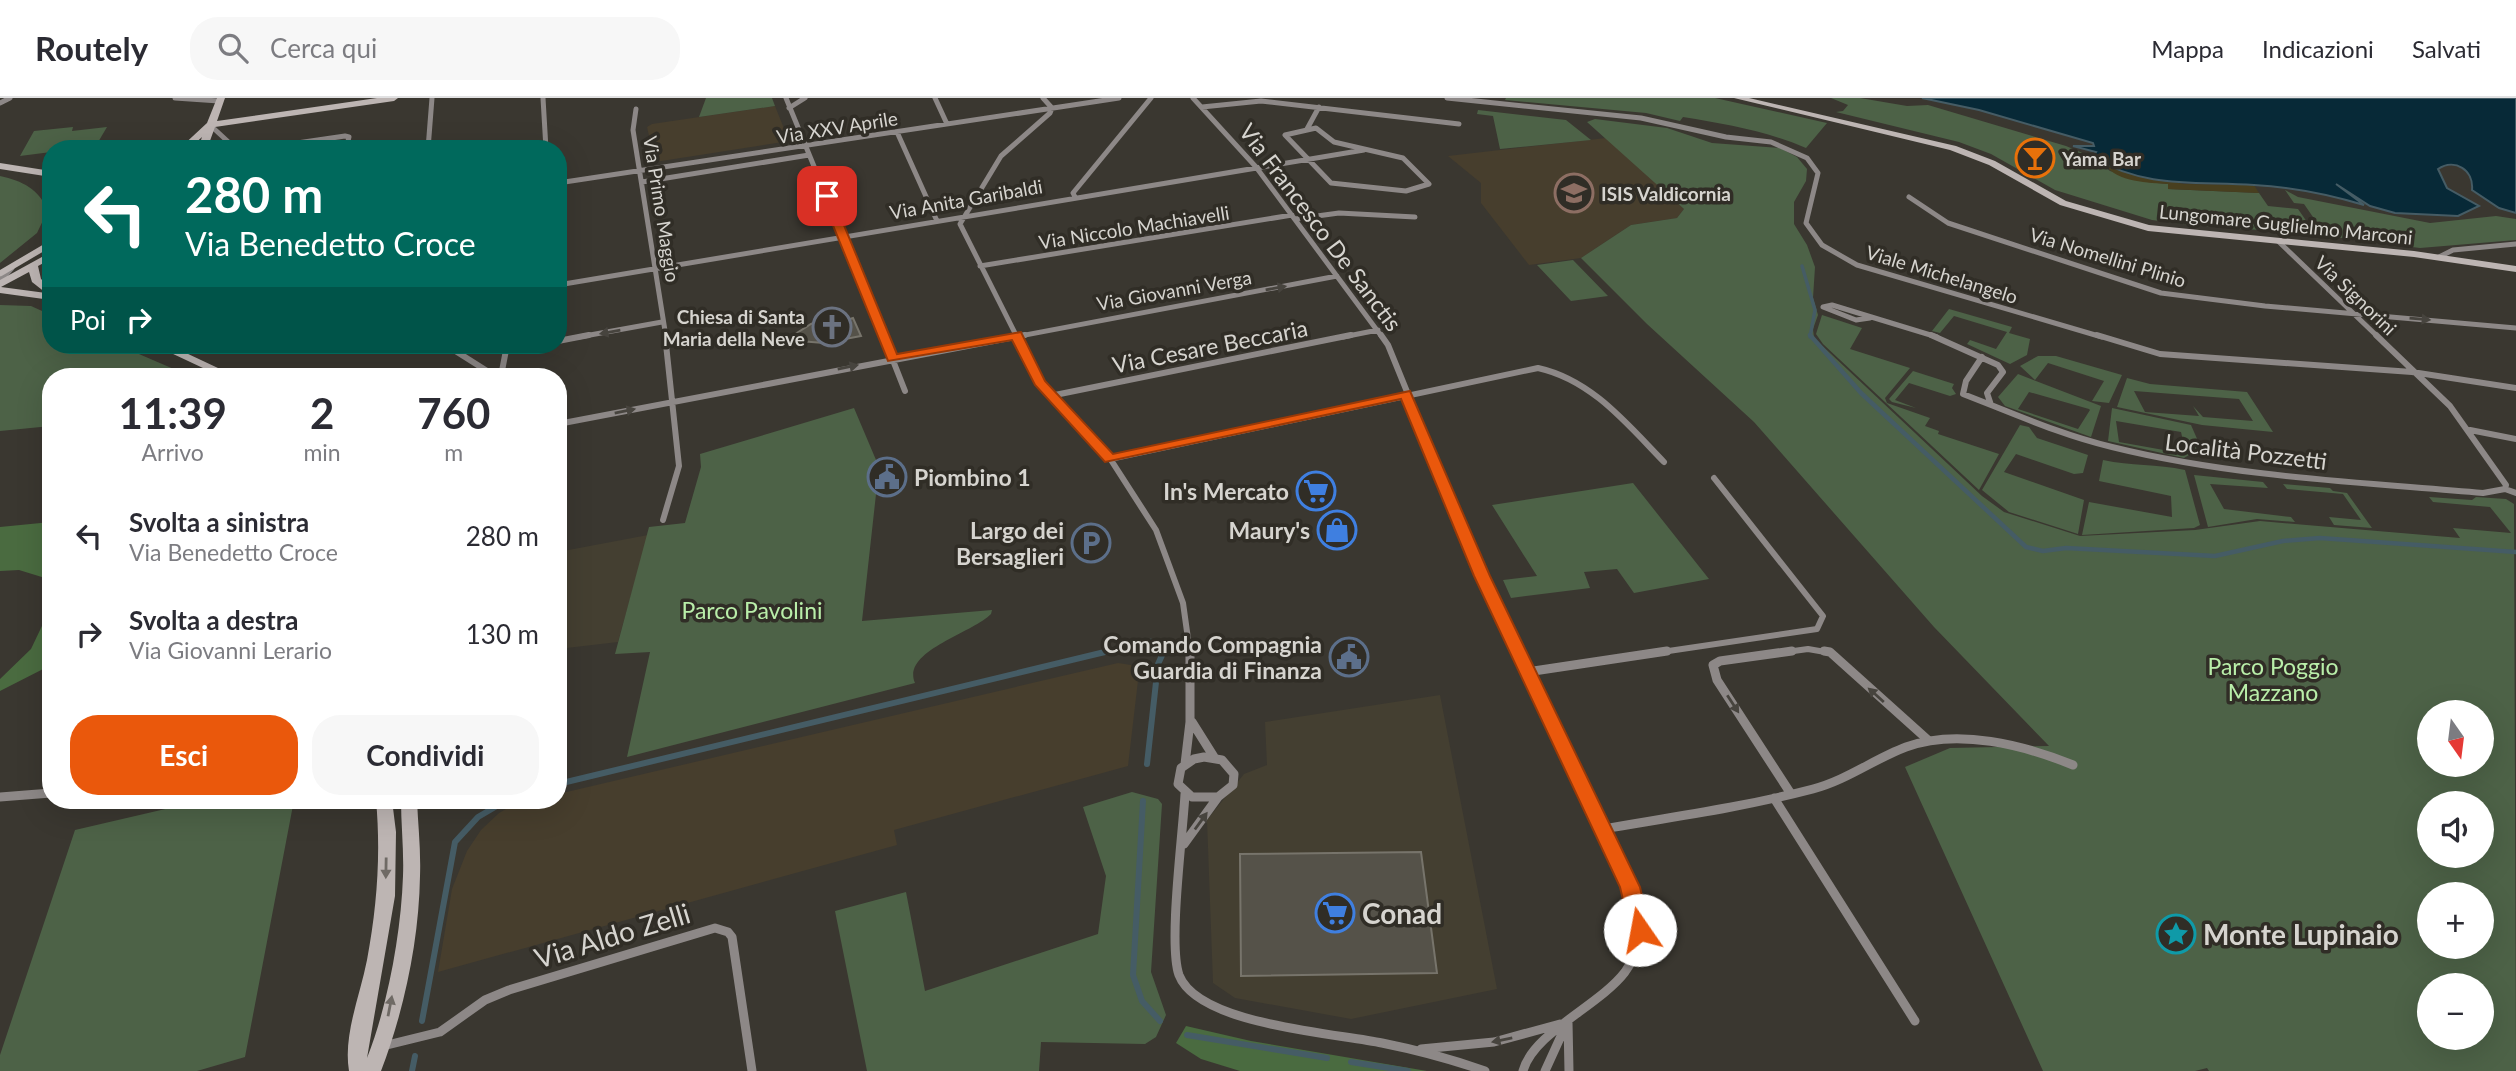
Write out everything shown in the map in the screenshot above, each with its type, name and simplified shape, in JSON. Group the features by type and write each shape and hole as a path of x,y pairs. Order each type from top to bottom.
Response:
{"street":[{"path":"0,103 10,98"},
{"path":"175,98 220,100 205,140"},
{"path":"190,140 211,125 394,98"},
{"path":"429,140 432,98"},
{"path":"543,98 545,140"},
{"path":"786,98 804,146 845,236 905,391"},
{"path":"789,108 805,98"},
{"path":"934,98 947,124"},
{"path":"1043,98 1052,108 1001,156 965,215 961,231 1034,373 1050,396 1110,459 1141,502 1166,549 1180,589 1192,652 1192,721 1185,764 1177,778 1185,794 1176,966 1188,989 1205,1002 1241,1017 1413,1050 1485,1071"},
{"name":"Via XXV Aprile","path":"567,182 1119,98"},
{"path":"1075,197 1073,193 1151,98"},
{"name":"Via Francesco De Sanctis","path":"1193,98 1255,167 1388,345 1457,520 1630,887 1638,914 1639,944 1629,968 1617,982 1535,1049 1526,1060 1522,1071"},
{"name":"Viale Michelangelo","path":"1447,98 1641,118 1726,137 1785,145 1807,158 1818,173 1818,181 1806,214 1806,223 1814,238 1832,253 1876,272 2146,351 2202,358 2412,372 2516,388"},
{"name":"Lungomare Guglielmo Marconi","path":"1738,98 1953,148 1992,163 2063,204 2169,232 2439,257 2516,269"},
{"path":"1202,107 1252,100 1459,124"},
{"path":"1307,129 1319,107"},
{"name":"Via Primo Maggio","path":"636,109 633,130 656,268 674,401 679,466 663,520"},
{"path":"211,125 227,140"},
{"path":"1307,129 1320,130 1334,142 1364,150 1403,158 1429,184 1406,191 1327,181 1285,135 1307,129"},
{"path":"897,132 937,221"},
{"path":"319,140 347,136 347,140"},
{"name":"Via Anita Garibaldi","path":"567,283 1364,150"},
{"path":"642,182 809,155"},
{"path":"0,165 42,165"},
{"path":"0,165 42,172"},
{"name":"Via Nomellini Plinio","path":"1909,197 1948,223 2161,293 2212,301 2516,328"},
{"name":"Via Niccolo Machiavelli","path":"980,267 1293,217 1339,213 1415,217"},
{"name":"Via Signorini","path":"2278,241 2412,372"},
{"path":"2439,257 2443,252 2453,250 2516,244"},
{"path":"0,274 42,248"},
{"path":"0,283 42,260"},
{"path":"0,283 18,263"},
{"path":"33,265 33,275 42,285"},
{"name":"Via Giovanni Verga","path":"567,422 1337,276"},
{"path":"0,290 20,296"},
{"path":"0,298 42,295"},
{"path":"1870,318 1856,320 1823,307 1832,305 1943,339 1998,365 2003,372 1987,393 1992,405"},
{"path":"567,339 662,322"},
{"name":"Via Cesare Beccaria","path":"1050,396 1378,330"},
{"path":"180,354 211,368"},
{"path":"460,354 482,368"},
{"name":"Località Pozzetti","path":"1982,357 1966,381 1963,394 2091,444 2188,465 2483,492 2505,489 2516,494"},
{"path":"1110,459 1528,369 1559,371 1580,382 1664,462"},
{"path":"2412,372 2438,394 2470,430 2506,485 2505,489"},
{"path":"2470,430 2516,439"},
{"path":"1527,672 1817,629 1823,616 1818,607 1714,478"},
{"path":"1791,794 1717,680 1713,665 1720,661 1808,649 1830,652 1928,740"},
{"path":"1184,844 1218,797 1233,785 1234,774 1228,764 1214,757 1192,721"},
{"path":"1603,829 1791,794 1842,780 1906,746 1928,740 2052,755 2073,765"},
{"path":"1185,764 1194,759 1214,757"},
{"path":"0,797 42,794"},
{"path":"1185,794 1201,799 1218,797"},
{"path":"1773,797 1915,1021"},
{"path":"359,1071 356,1053 382,927 385,893 385,809"},
{"path":"371,1071 382,1046 411,887 409,809"},
{"name":"Via Aldo Zelli","path":"382,1046 440,1032 485,1000 509,990 715,928 732,937 752,1071"},
{"path":"1568,1021 1569,1071"},
{"name":"Via Francesco De Sanctis","path":"1413,1050 1494,1042 1568,1021"},
{"name":"Via Francesco De Sanctis","path":"1545,1071 1568,1021"}],"shaded area":[{"path":"775,106 789,141 655,162 647,127 652,124"},
{"name":"ISIS Valdicornia","path":"1606,138 1684,209 1677,218 1631,225 1581,258 1529,265 1481,203 1481,183 1448,156"},
{"path":"648,535 618,642 567,648 567,550"},
{"path":"1118,663 1131,665 1139,672 1128,766 894,830 897,845 438,972 452,889 467,851 481,830 506,809 567,809 567,792"},
{"path":"1440,695 1497,989 1351,1019 1235,998 1213,983 1207,820 1244,774 1267,765 1265,722"}],"green space":[{"path":"706,98 772,98 775,106 699,117"},
{"path":"1715,98 1827,123 1806,148 1730,125 1683,117 1680,121 1646,113 1505,100"},
{"path":"1831,98 1860,98 1907,106 1928,105 2066,146 2092,157 2110,171 2147,182 2168,184 2168,189 2259,193 2268,206 2298,209 2314,232 2324,233 2304,204 2294,203 2285,190 2298,197 2430,223 2496,216 2516,219 2516,240 2420,248 2303,233 2152,220 2055,190 1991,154 1959,142 1836,112 1843,111 1848,105"},
{"path":"1478,110 1566,120 1591,140 1500,149 1493,116 1477,114"},
{"name":"Parco Poggio Mazzano","path":"1595,119 1667,128 1712,143 1780,148 1797,157 1807,169 1806,181 1794,202 1794,224 1807,245 1815,267 1813,298 1818,315 1813,329 1814,338 1982,496 2004,512 2080,536 2195,530 2260,521 2460,538 2453,528 2511,533 2490,507 2433,502 2429,497 2506,499 2514,504 2516,1071 2209,1071 2207,1068 2195,1071 2043,1071 1905,767 1950,748 2049,746 1934,627 1754,422 1647,324 1581,258 1631,225 1677,218 1684,209 1587,122"},
{"path":"107,127 99,140 42,140 42,153 20,156 34,131"},
{"path":"0,176 16,180 40,197 42,223 37,233 0,263"},
{"path":"1573,260 1608,296 1571,301 1537,265"},
{"path":"0,305 31,306 42,311 42,354 139,354 171,368 42,368 42,427 0,431"},
{"path":"1949,309 2012,327 2009,333 2030,339 2027,355 2010,364 1967,344 1970,340 1996,349 2007,332 1954,316 1940,333 1932,331"},
{"path":"1822,315 1862,328 1850,349 1910,368 1885,398 1887,403 1930,418 1925,426 1939,431 1938,434 1999,454 1979,490 1823,344 1816,334"},
{"path":"2038,356 2056,356 2122,375 2109,403 2092,401 2104,381 2048,363 2035,380 2020,366"},
{"path":"1913,371 1954,384 1952,388 1956,394 1950,396 1909,383 1895,400 1916,408 1892,402 1889,399"},
{"path":"2018,374 2101,406 2091,437 2005,406 1998,397","holes":["2029,392 2089,409 2078,429 2018,409"]},
{"path":"2127,378 2150,384 2247,392 2273,432 2202,425 2117,407","holes":["2134,391 2239,399 2253,421 2203,417 2193,406 2199,416 2145,412"]},
{"name":"Parco Pavolini","path":"854,408 879,467 862,621 992,610 991,614 928,652 918,661 914,672 915,683 627,757 650,652 615,654 649,527 685,523 701,467 700,454"},
{"path":"2112,408 2191,425 2205,457 2189,455 2184,458 2108,441","holes":["2116,421 2181,432 2186,454 2119,442"]},
{"path":"2020,425 2029,427 2037,438 2088,455 2083,473 2074,474 2016,454 2004,472 2084,500 2078,534 2009,512 1982,490"},
{"path":"2103,460 2185,470 2200,525 2194,528 2082,535 2089,502 2172,517 2171,496 2099,481"},
{"path":"2194,475 2263,482 2268,488 2210,484 2224,509 2291,517 2295,522 2257,519 2208,527"},
{"path":"1633,483 1709,579 1634,593 1617,569 1584,572 1590,588 1511,598 1503,580 1537,576 1492,505"},
{"path":"2283,484 2330,488 2347,493 2372,528 2334,525 2329,517 2361,520 2343,494 2287,489"},
{"path":"42,523 42,577 19,570 0,571 0,527"},
{"path":"42,626 42,670 0,691 0,679 31,649"},
{"path":"1132,792 1158,799 1162,804 1151,972 1166,1015 1156,1037 1145,1044 1041,1042 1039,1071 867,1071 835,911 906,892 925,991 1098,934 1106,876 1083,807"},
{"path":"165,809 292,809 245,1057 197,1071 0,1071 0,1055 75,830"},
{"path":"1186,1026 1251,1041 1427,1071 1240,1071 1201,1059 1176,1043"}],"sand":[{"path":"2106,165 2183,184 2254,185 2259,193 2168,189 2168,184 2143,182 2117,175"}],"water":[{"path":"1922,98 2516,98 2516,213 2499,208 2472,190 2467,172 2451,165 2438,169 2447,188 2479,206 2458,216 2395,213 2370,206 2336,184 2364,205 2282,187 2152,179 2112,167 2092,157 2096,152 2073,146 2094,146 2093,143 1979,110"}],"building":[{"name":"Chiesa di Santa Maria della Neve","path":"840,314 837,323 853,318 861,336 824,343 786,340 811,324"},
{"name":"Conad","path":"1421,852 1437,973 1241,976 1240,854"}],"waterway":[{"path":"1802,266 1815,310 1810,335"},
{"path":"1810,335 1861,393 2026,547 2043,551 2066,548 2215,556 2283,541 2320,538 2516,552"},
{"path":"1101,653 1151,641"},
{"path":"567,782 1109,651"},
{"path":"1147,764 1158,664 1164,651"},
{"path":"1143,801 1133,975 1142,1001 1160,1021"},
{"path":"422,1021 455,842 478,817 492,809"},
{"path":"1187,1035 1327,1058"},
{"path":"412,1071 415,1056"},
{"path":"1351,1062 1408,1071"}],"place":[{"name":"Yama Bar","path":"2035,158"},
{"name":"ISIS Valdicornia","path":"1574,193"},
{"name":"Chiesa di Santa Maria della Neve","path":"832,327"},
{"name":"Piombino 1","path":"887,477"},
{"name":"In's Mercato","path":"1316,491"},
{"name":"Maury's","path":"1337,530"},
{"name":"Largo dei Bersaglieri","path":"1091,543"},
{"name":"Comando Compagnia Guardia di Finanza","path":"1349,657"},
{"name":"Conad","path":"1335,913"},
{"name":"Monte Lupinaio","path":"2176,934"}],"route":[{"path":"827,196 893,359 1016,335 1039,383 1110,459 1406,394 1482,576 1630,887 1640,930"}]}
